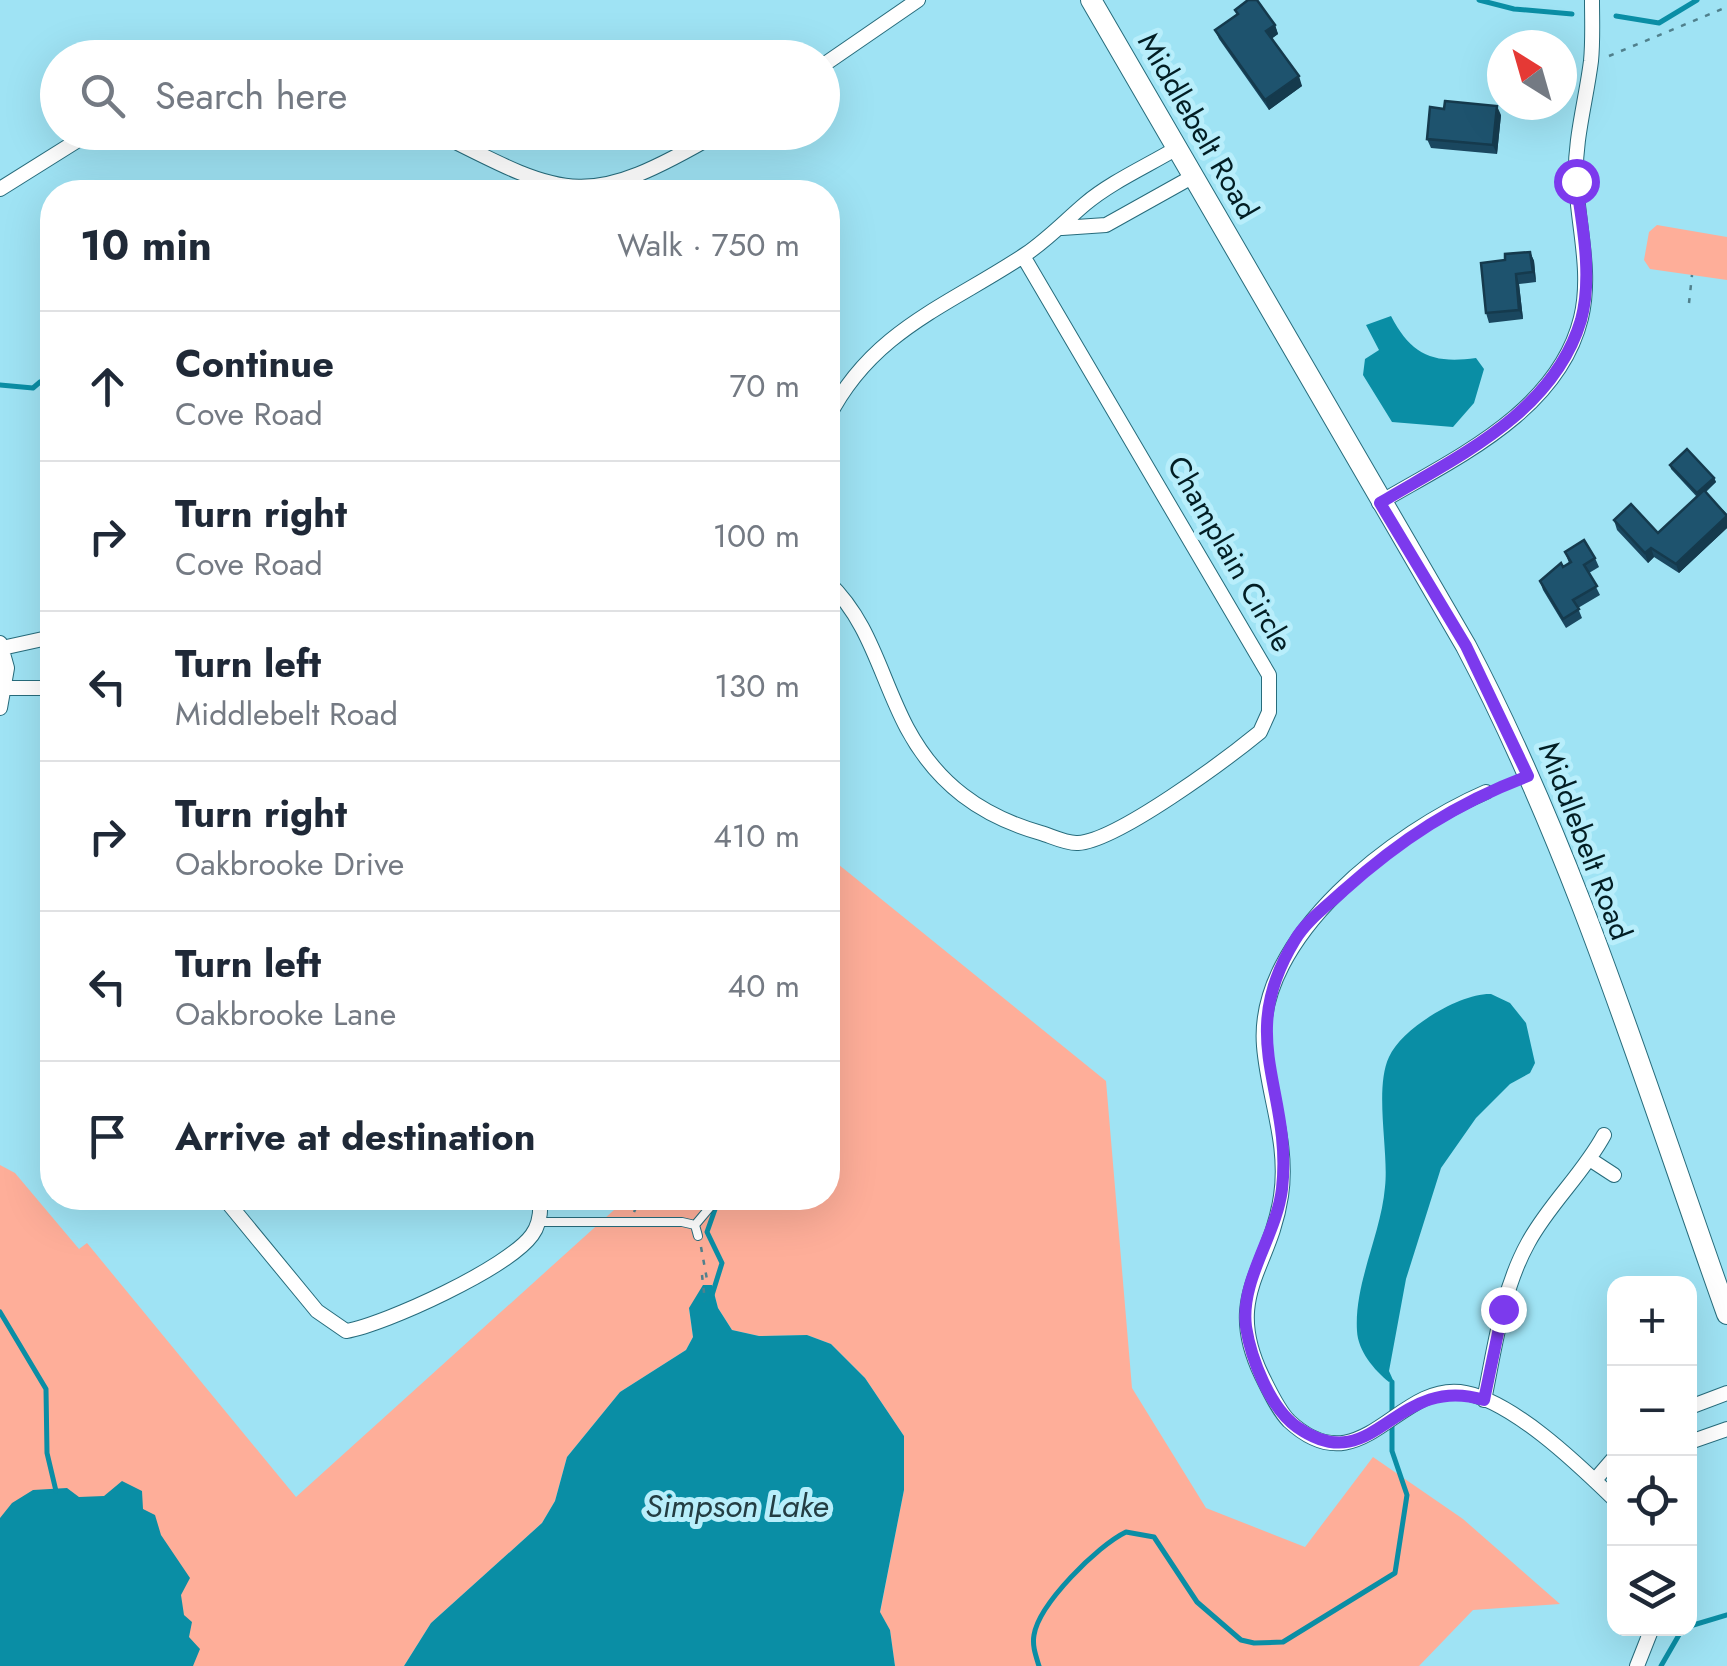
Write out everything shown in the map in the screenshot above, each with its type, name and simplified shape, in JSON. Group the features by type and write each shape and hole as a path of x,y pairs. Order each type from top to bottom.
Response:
{"street":[{"path":"840,54 918,0"},
{"name":"Middlebelt Road","path":"1091,0 1466,646 1520,756 1597,953 1727,1314"},
{"path":"1380,503 1480,445 1537,394 1564,357 1581,319 1584,287 1576,181 1592,56 1592,0"},
{"path":"840,399 860,368 900,329 1023,256 1062,228 1086,203 1177,148"},
{"path":"0,189 62,150"},
{"path":"471,150 530,180"},
{"path":"625,180 652,172 689,150"},
{"path":"1062,228 1106,226 1192,177"},
{"name":"Champlain Circle","path":"840,597 862,624 906,727 934,769 984,813 1012,825 1079,843 1141,816 1260,732 1269,712 1269,675 1023,256"},
{"path":"0,708 6,688 1,645 40,640"},
{"path":"6,688 40,688"},
{"path":"1486,792 1452,807 1403,840 1324,909 1298,935 1269,991 1264,1046 1284,1168 1275,1230 1247,1292 1246,1324 1252,1354 1286,1419 1323,1438 1346,1443 1368,1438 1423,1398 1460,1392 1484,1400 1538,1433 1607,1491"},
{"path":"1484,1400 1503,1309 1526,1245 1590,1160 1604,1135"},
{"path":"1590,1160 1614,1174"},
{"path":"234,1210 317,1312 346,1331 373,1326 516,1253 538,1222 539,1210"},
{"path":"1697,1405 1727,1393"},
{"path":"1697,1440 1727,1429"},
{"path":"1595,1480 1607,1466"},
{"path":"1637,1666 1649,1636"}],"lane":[{"path":"698,1236 696,1225 708,1210"},
{"path":"538,1222 696,1225"}],"path":[{"path":"1592,56 1612,55 1727,6"},
{"path":"1689,303 1692,275"},
{"path":"698,1236 708,1285"},
{"path":"702,1276 705,1301"}],"shaded area":[{"path":"1657,225 1727,237 1727,280 1650,269 1644,260 1649,232"},
{"path":"840,866 1106,1081 1132,1388 1206,1508 1305,1547 1373,1457 1463,1519 1560,1604 1473,1610 1419,1666 895,1666 890,1630 880,1613 904,1490 904,1436 865,1378 831,1344 807,1335 759,1336 732,1330 718,1308 712,1285 704,1285 689,1309 693,1337 686,1350 620,1392 567,1457 555,1501 542,1523 431,1623 404,1666 0,1666 0,1165 15,1173 40,1203 40,1210 46,1210 79,1249 87,1243 296,1497 614,1210 840,1210"}],"water":[{"path":"1391,316 1407,340 1425,354 1447,359 1476,358 1484,369 1474,403 1453,427 1392,422 1363,375 1365,359 1379,350 1366,325"},
{"path":"1491,994 1510,1003 1526,1023 1535,1063 1530,1073 1510,1084 1476,1118 1441,1168 1406,1279 1389,1371 1393,1380 1389,1382 1368,1360 1357,1331 1363,1277 1385,1187 1385,1070 1396,1046 1419,1024 1464,999"},
{"name":"Simpson Lake","path":"703,1285 712,1285 718,1308 732,1330 759,1336 807,1335 831,1344 865,1378 904,1436 904,1490 880,1612 890,1630 895,1666 404,1666 431,1623 542,1523 555,1501 567,1457 620,1392 686,1350 693,1337 689,1308"},
{"path":"122,1481 142,1491 143,1509 155,1515 161,1535 190,1578 181,1595 184,1615 192,1622 189,1637 200,1649 193,1666 0,1666 0,1518 12,1503 33,1490 67,1488 79,1497 104,1496"}],"building":[{"path":"1248,0 1257,0 1275,25 1266,31 1299,76 1265,100 1215,30 1238,14 1235,10"},
{"path":"1445,101 1487,105 1487,120 1496,120 1493,145 1427,139 1430,107 1444,109"},
{"path":"1530,252 1533,272 1516,274 1519,310 1486,313 1481,263 1505,260 1505,254"},
{"path":"1687,449 1714,478 1697,493 1670,465"},
{"path":"1704,490 1727,516 1676,564 1651,548 1645,553 1614,520 1631,504 1658,533"},
{"path":"1584,540 1595,558 1584,565 1597,586 1573,600 1579,609 1563,619 1540,581 1561,563 1563,567 1571,562 1565,552"}],"waterway":[{"path":"1479,0 1514,9 1572,14"},
{"path":"1616,16 1659,23 1697,0"},
{"path":"0,385 33,388 40,382"},
{"path":"712,1295 722,1263 707,1232 715,1210"},
{"path":"0,1312 46,1389 47,1453 56,1491"},
{"path":"1039,1666 1034,1635 1046,1608 1085,1563 1126,1532 1154,1537 1197,1602 1241,1640 1254,1643 1283,1642 1395,1573 1407,1495 1392,1451 1392,1382"},
{"path":"1697,1624 1727,1615"},
{"path":"1661,1666 1678,1636"}],"route":[{"path":"1503,1309 1484,1400 1460,1392 1423,1398 1368,1438 1346,1443 1302,1430 1286,1419 1252,1354 1246,1324 1247,1292 1275,1230 1282,1193 1282,1140 1264,1046 1269,991 1282,962 1298,935 1403,840 1452,807 1528,776 1466,646 1380,503 1480,445 1537,394 1564,357 1581,319 1586,264 1576,181"}]}
